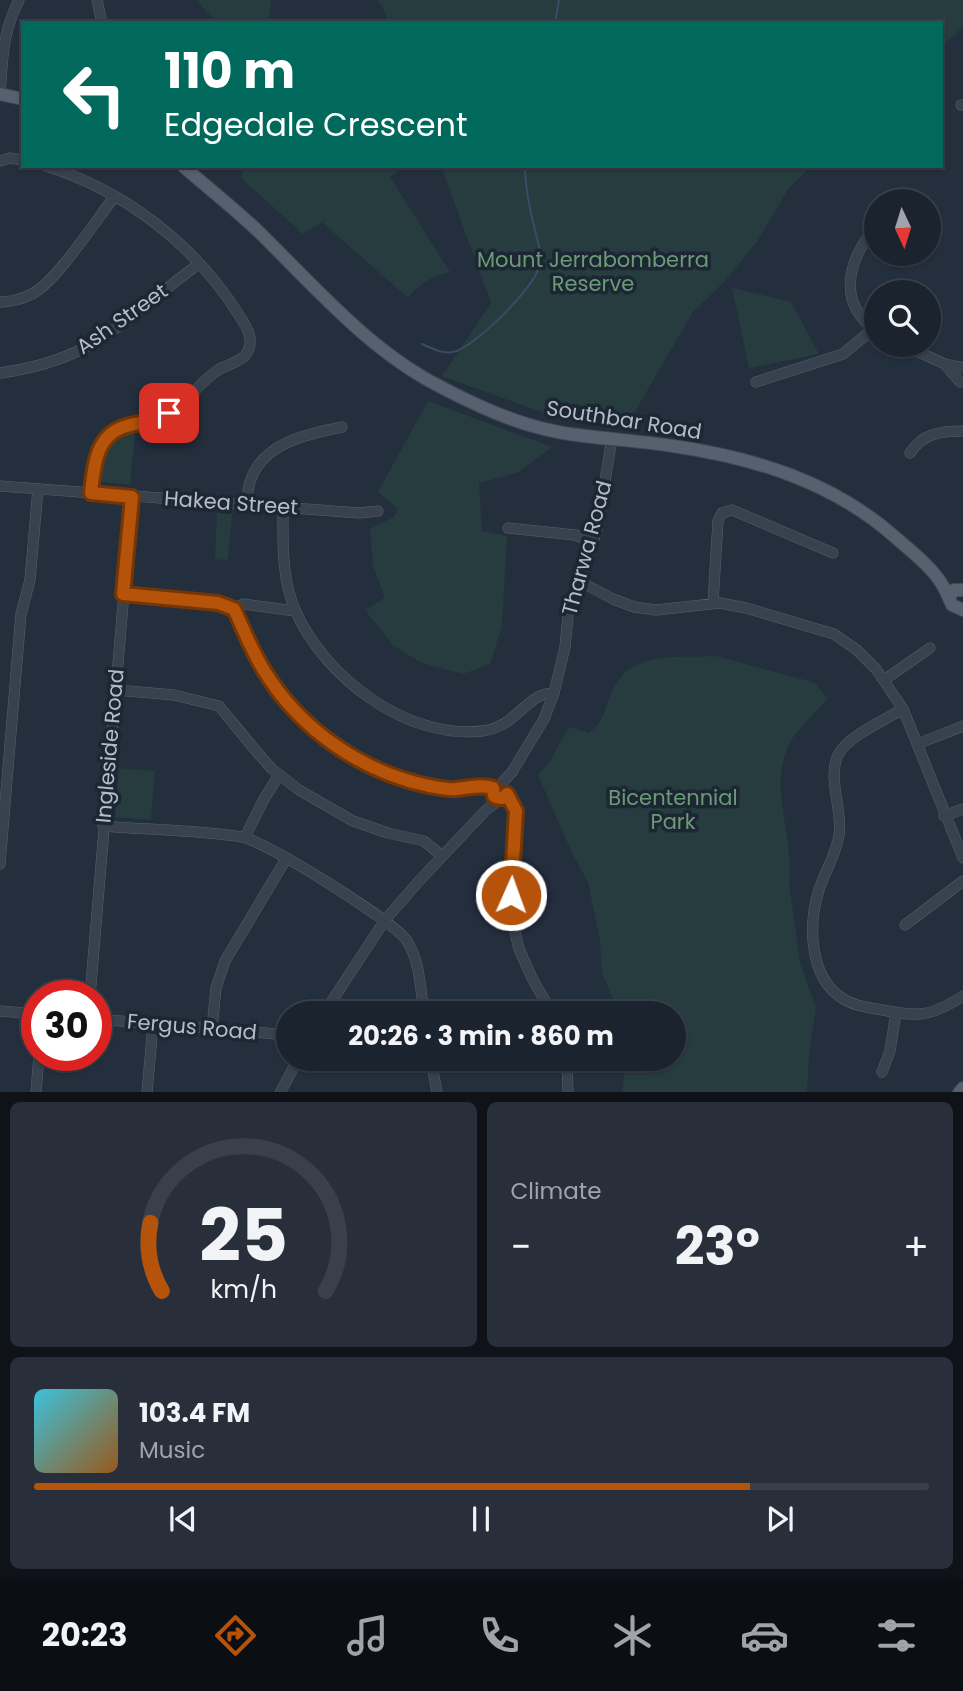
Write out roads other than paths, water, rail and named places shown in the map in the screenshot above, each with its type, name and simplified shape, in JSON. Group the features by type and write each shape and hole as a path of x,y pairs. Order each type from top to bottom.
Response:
{"main road":[{"path":"0,87 21,92"},
{"path":"0,94 21,99"},
{"name":"Southbar Road","path":"185,168 256,230 368,337 425,379 503,417 558,432 674,446 736,458 799,476 859,508 918,557 942,583 958,591 952,605 962,608"}],"street":[{"path":"0,94 3,46 9,20 19,0"},
{"path":"97,0 102,21"},
{"path":"0,161 10,158 21,160"},
{"path":"51,168 115,196 166,232 199,264 231,303 250,338 249,349 243,358 220,368 169,413 151,421 127,426 105,438 97,454 91,493"},
{"path":"0,302 10,302 32,294 49,281 115,196"},
{"path":"864,241 851,276 853,295 864,316"},
{"name":"Ash Street","path":"0,373 32,368 85,348 199,264"},
{"path":"756,382 843,354 864,338"},
{"path":"930,357 963,369 960,374 961,384"},
{"path":"945,364 961,384"},
{"path":"246,504 250,481 260,464 278,446 310,433 342,427"},
{"path":"910,453 917,443 938,431 963,431"},
{"name":"Tharwa Road","path":"500,792 544,719 554,693 565,647 568,615 593,542 604,496 612,438"},
{"name":"Hakea Street","path":"0,486 359,513 378,511"},
{"path":"0,864 3,791 21,614 30,580 38,489"},
{"name":"Ingleside Road","path":"91,980 132,497"},
{"path":"283,507 284,563 295,611 328,661 348,681 380,705 409,720 463,732 483,731 510,721 534,697 554,693"},
{"path":"713,603 718,521 727,510 833,553"},
{"path":"508,528 575,536 593,542"},
{"path":"579,581 634,607 656,610 713,603 746,608 834,634 857,650 884,680 903,709 963,858"},
{"path":"123,594 218,603 234,609 250,645 281,695 303,718 344,751 385,773 430,786 453,789 480,785 500,792 516,811 511,915 519,949 545,1001"},
{"path":"234,609 243,604 295,611"},
{"path":"884,680 930,648"},
{"path":"116,690 174,695 219,706 242,737 279,775 299,790 336,813 369,827 424,841 442,856"},
{"path":"903,709 849,742 839,754 835,775 840,815 839,834 835,851 819,888 813,917 815,956 820,972 831,988 850,1002 918,1015 933,1013 963,996"},
{"path":"917,744 963,726"},
{"path":"245,837 279,775"},
{"path":"332,1001 385,920 500,792"},
{"path":"944,816 963,809"},
{"path":"103,826 245,837 286,859 385,920 403,936 419,969 423,1001"},
{"path":"212,1028 215,988 225,961 286,859"},
{"path":"905,925 963,881"},
{"path":"0,1011 21,1013"},
{"path":"882,1072 891,1044 896,1012"},
{"name":"Fergus Road","path":"112,1020 276,1034"},
{"path":"147,1092 153,1024"},
{"path":"36,1092 38,1071"},
{"path":"281,1092 293,1071"},
{"path":"433,1071 437,1092"},
{"path":"567,1071 568,1092"}],"waterway":[{"path":"555,21 559,0"},
{"path":"422,344 445,352 463,348 502,316 535,277 540,253 528,198 525,168"}],"park label":[{"name":"Mount Jerrabomberra Reserve","path":"593,272"},
{"name":"Bicentennial Park","path":"673,810"}]}
